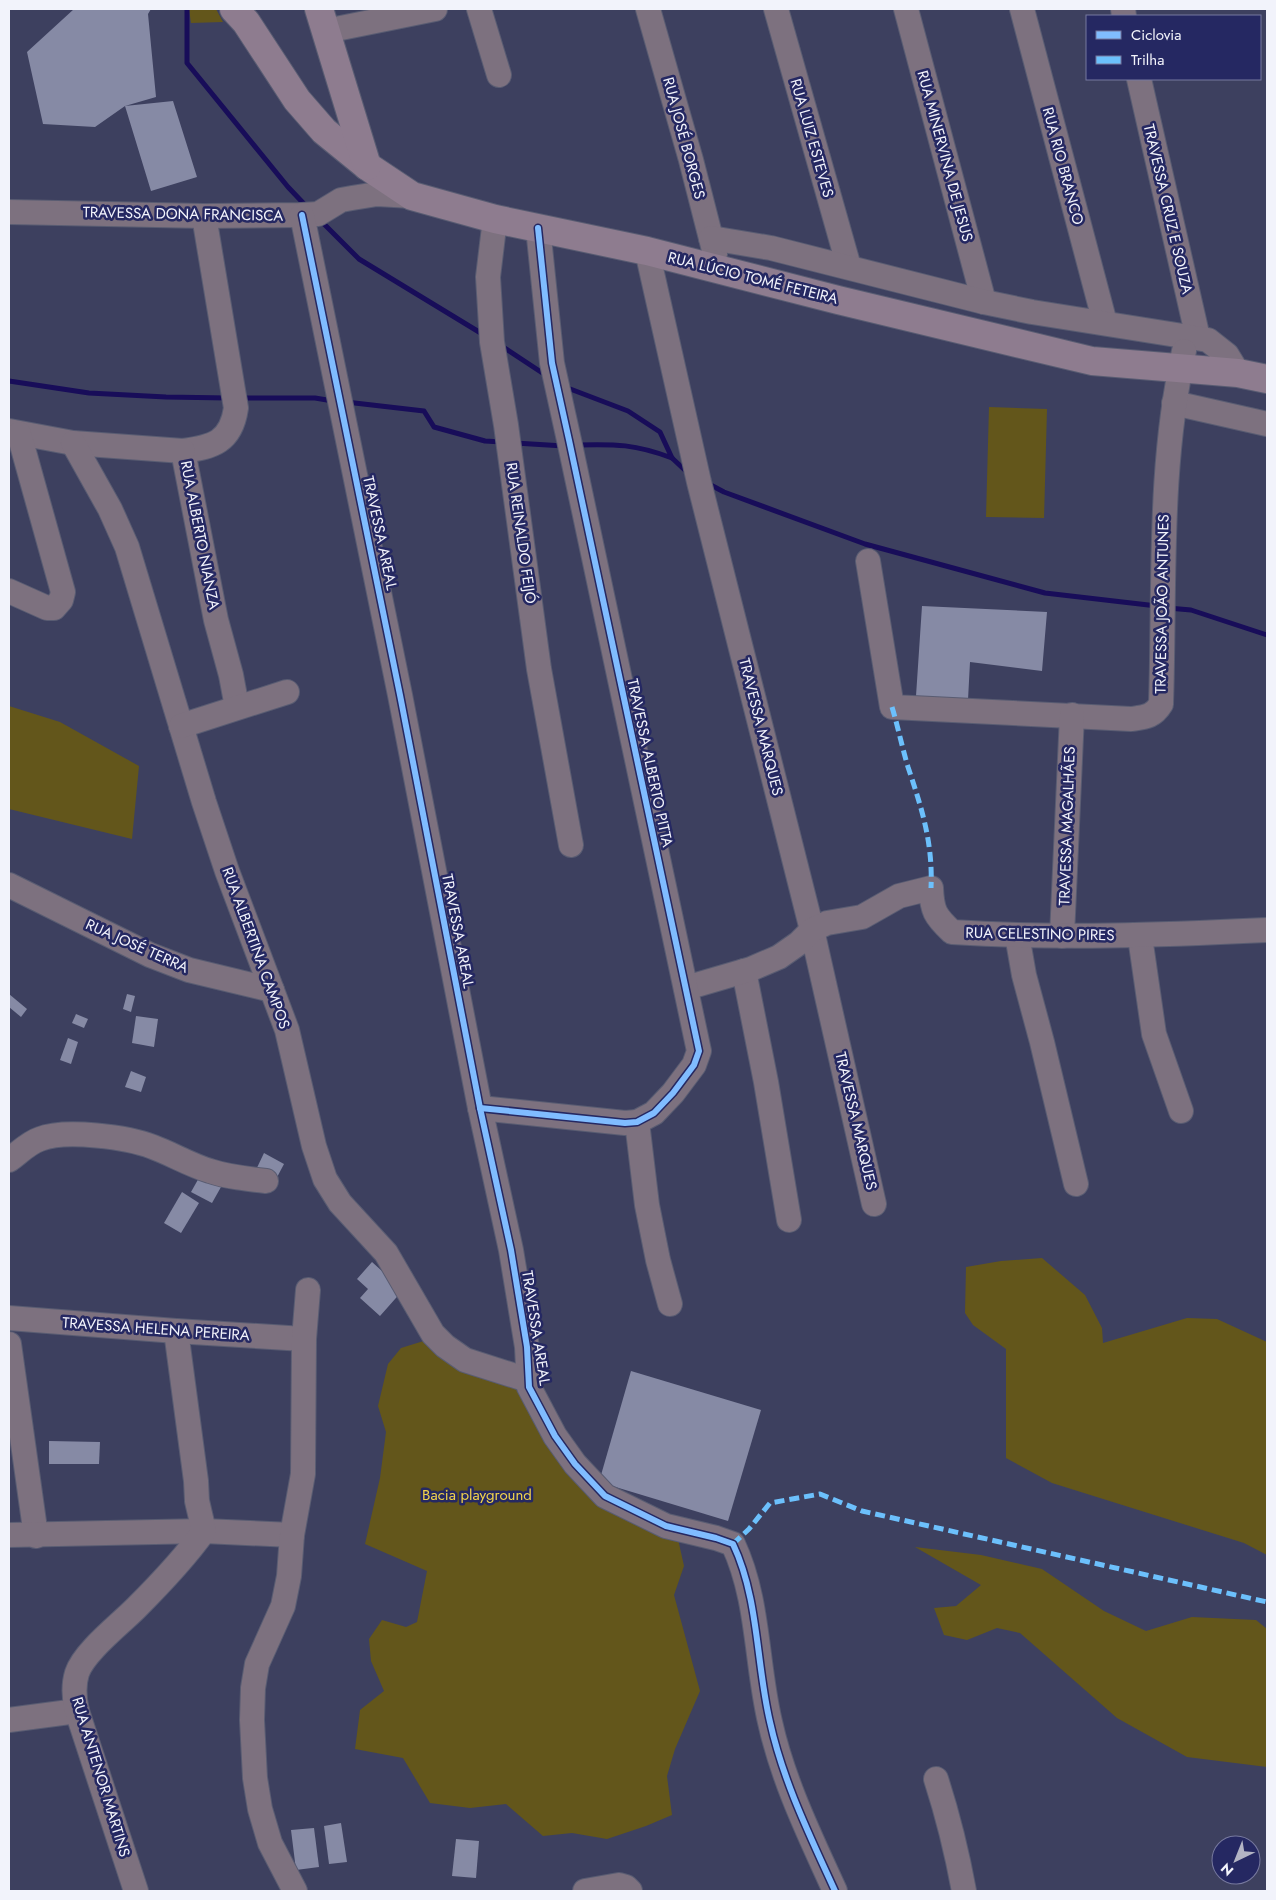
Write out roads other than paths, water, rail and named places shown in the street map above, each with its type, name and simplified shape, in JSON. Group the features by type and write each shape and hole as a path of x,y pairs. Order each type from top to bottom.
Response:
{"main road":[{"name":"RUA LÚCIO TOMÉ FETEIRA","path":"234,9 246,22 297,100 324,131 367,166 412,196 495,219 647,251 1092,361 1147,365 1171,353 1187,353 1233,364 1267,379"},
{"path":"322,20 367,166"},
{"name":"RUA LÚCIO TOMÉ FETEIRA","path":"1233,364 1267,364"}],"street":[{"path":"322,20 435,9"},
{"path":"479,9 499,75"},
{"name":"RUA JOSÉ BORGES","path":"648,9 718,268"},
{"name":"RUA LUIZ ESTEVES","path":"776,9 849,267"},
{"name":"RUA MINERVINA DE JESUS","path":"906,9 984,302"},
{"name":"RUA RIO BRANCO","path":"1022,9 1105,323"},
{"name":"TRAVESSA CRUZ E SOUZA","path":"1139,80 1187,353"},
{"path":"308,214 341,200 352,198 377,194 412,196"},
{"name":"TRAVESSA DONA FRANCISCA","path":"9,212 204,216 308,214"},
{"name":"TRAVESSA AREAL","path":"308,214 335,382 400,695 480,1108 511,1250 527,1347 529,1387 555,1436 575,1464 605,1496 666,1526 733,1544 746,1575 769,1720 779,1761 835,1891"},
{"name":"RUA ALBERTO NIANZA","path":"204,216 236,408 234,421 220,441 208,448 184,451 216,620 231,675 237,707"},
{"name":"RUA REINALDO FEIJÓ","path":"495,219 488,277 492,342 506,425 539,669 571,845"},
{"name":"TRAVESSA ALBERTO PITTA","path":"538,228 554,374 699,1051 694,1066 673,1093 654,1113 637,1122"},
{"name":"RUA LÚCIO TOMÉ FETEIRA","path":"711,238 771,248 984,302 1032,312 1105,323 1187,353"},
{"name":"TRAVESSA MARQUES","path":"647,251 699,482 812,930 874,1204"},
{"name":"TRAVESSA JOÃO ANTUNES","path":"868,561 892,707 1072,715 1131,720 1155,713 1161,704 1164,513 1174,403 1187,353"},
{"path":"1174,403 1267,424"},
{"path":"9,591 48,608 54,608 61,600 63,592 14,433 73,443 184,451"},
{"name":"RUA ALBERTINA CAMPOS","path":"73,443 110,509 127,547 227,871 287,1030 314,1146 325,1179 340,1203 386,1253 433,1334 445,1346 465,1360 528,1380"},
{"path":"181,726 287,692"},
{"name":"TRAVESSA MAGALHÃES","path":"1062,936 1072,715"},
{"name":"RUA JOSÉ TERRA","path":"9,885 150,955 189,970 272,990"},
{"name":"RUA CELESTINO PIRES","path":"686,988 744,971 779,957 799,943 812,930 827,922 862,917 899,896 931,888 932,908 938,919 952,932 1140,937 1267,930"},
{"path":"1017,935 1024,975 1076,1184"},
{"path":"1140,937 1154,1034 1181,1111"},
{"path":"744,971 766,1082 789,1220"},
{"path":"480,1108 625,1123 637,1122 647,1205 658,1260 670,1304"},
{"path":"9,1160 39,1139 67,1134 110,1137 152,1146 210,1171 266,1181"},
{"path":"295,1891 270,1843 260,1809 255,1778 252,1720 253,1688 257,1664 283,1606 289,1576 292,1535 303,1474 304,1339 308,1290"},
{"name":"TRAVESSA HELENA PEREIRA","path":"9,1318 304,1339"},
{"path":"176,1331 196,1480 197,1501 204,1531"},
{"path":"9,1344 36,1536"},
{"path":"9,1535 36,1536 204,1531 292,1535"},
{"name":"RUA ANTENOR MARTINS","path":"136,1891 77,1711 74,1700 74,1685 77,1671 90,1652 175,1568 188,1554 204,1531"},
{"path":"9,1720 77,1711"},
{"path":"936,1779 958,1854 964,1891"},
{"path":"585,1891 619,1886 626,1887 630,1891"}],"waterway":[{"path":"187,9 187,63 288,187 307,207"},
{"path":"320,220 359,259 484,335"},
{"path":"500,345 547,376"},
{"path":"9,381 89,393 228,398"},
{"path":"565,387 628,411 660,432 672,458 688,473"},
{"path":"242,398 315,398 333,401"},
{"path":"346,402 424,411 434,427 485,441 502,442"},
{"path":"515,443 564,446"},
{"path":"577,445 636,447 672,458"},
{"path":"707,483 724,492 865,544 1045,593 1157,606"},
{"path":"1168,608 1191,610 1267,635"}],"park label":[{"name":"Bacia playground","path":"477,1495"}]}
